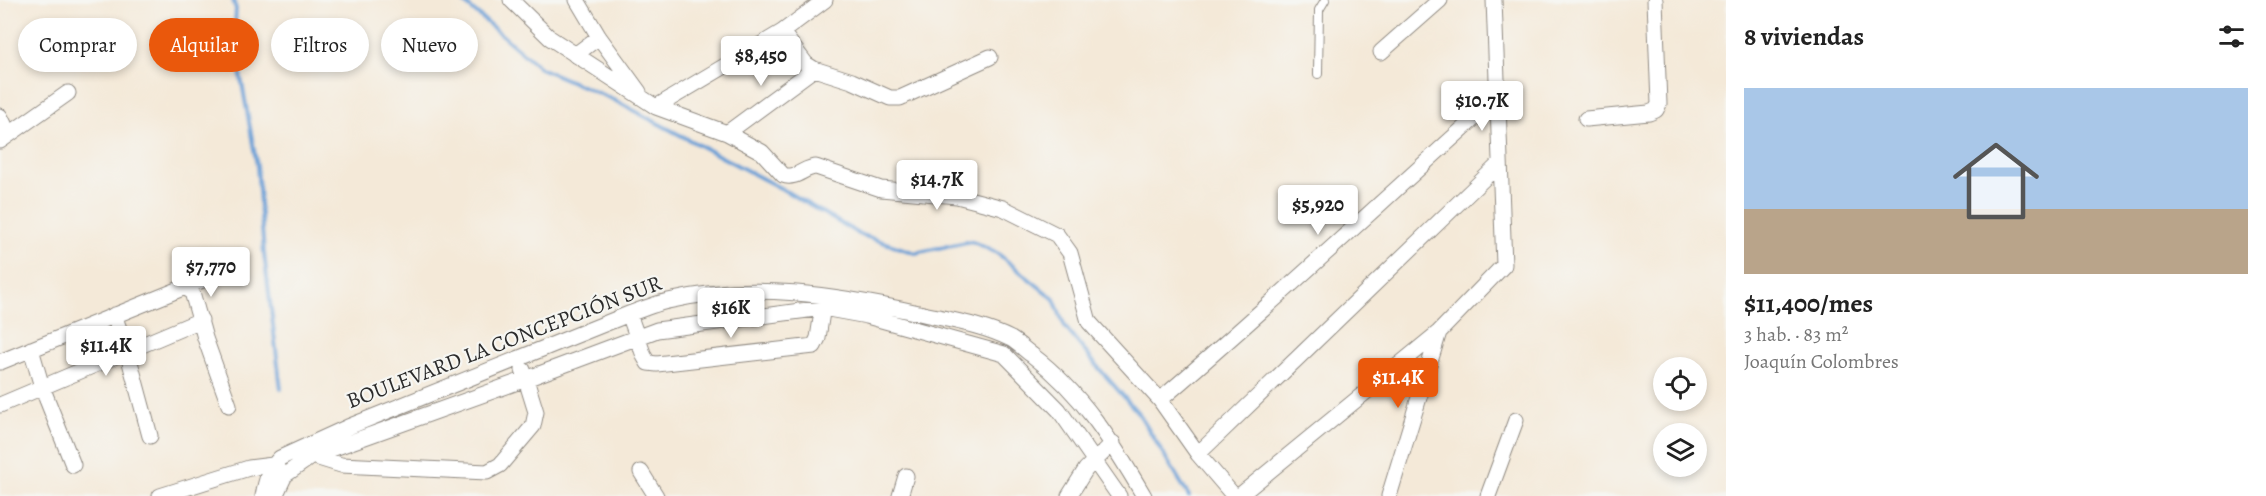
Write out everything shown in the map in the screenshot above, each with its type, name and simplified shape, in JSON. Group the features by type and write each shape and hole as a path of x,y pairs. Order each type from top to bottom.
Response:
{"street":[{"path":"512,0 550,38 649,102 727,133 762,152 783,175 794,176 810,167 816,167 881,189 957,196 1003,208 1057,236 1070,253 1089,322 1160,400 1198,454 1234,496"},
{"path":"577,0 599,37 649,102"},
{"path":"649,102 782,32 825,0"},
{"path":"1381,52 1440,0"},
{"path":"1239,496 1439,332 1504,265 1494,0"},
{"path":"1586,119 1649,113 1656,110 1659,104 1655,0"},
{"path":"782,32 806,64 814,69 852,81 890,98 900,98 990,57"},
{"path":"575,54 599,37"},
{"path":"727,133 814,69"},
{"path":"0,116 5,137 68,93"},
{"path":"1160,400 1251,322 1498,97"},
{"path":"1198,454 1499,164"},
{"path":"0,362 228,270"},
{"path":"190,285 229,405"},
{"name":"BOULEVARD LA CONCEPCIÓN SUR","path":"273,465 280,458 348,427 629,314 668,301 737,291 824,302 872,303 971,324 1011,339 1052,370 1079,398 1113,443 1144,496"},
{"path":"629,314 644,356 648,363 657,364 814,346 818,338 824,302"},
{"name":"BOULEVARD LA CONCEPCIÓN SUR","path":"275,496 285,475 312,456 526,379 637,336 657,330 824,302 1004,354 1059,410 1119,496"},
{"path":"114,315 127,351 150,436"},
{"path":"0,405 201,320"},
{"path":"1389,496 1439,332"},
{"path":"31,349 42,387 73,465"},
{"path":"312,456 341,465 487,472 500,465 533,426 536,412 519,358"},
{"path":"1488,496 1516,420"},
{"path":"1069,496 1095,459 1113,443"},
{"path":"160,496 249,468 273,465 285,475"},
{"path":"263,496 267,477 273,465"},
{"path":"640,472 656,496"},
{"path":"900,496 906,476"}],"lane":[{"path":"1318,74 1319,10 1325,0"}],"waterway":[{"path":"233,0 236,9 234,39 257,166 264,253 281,389"},
{"path":"461,0 540,68 612,99 782,189 859,234 915,253 971,241 997,253 1054,299 1065,327 1139,414 1189,496"}]}
